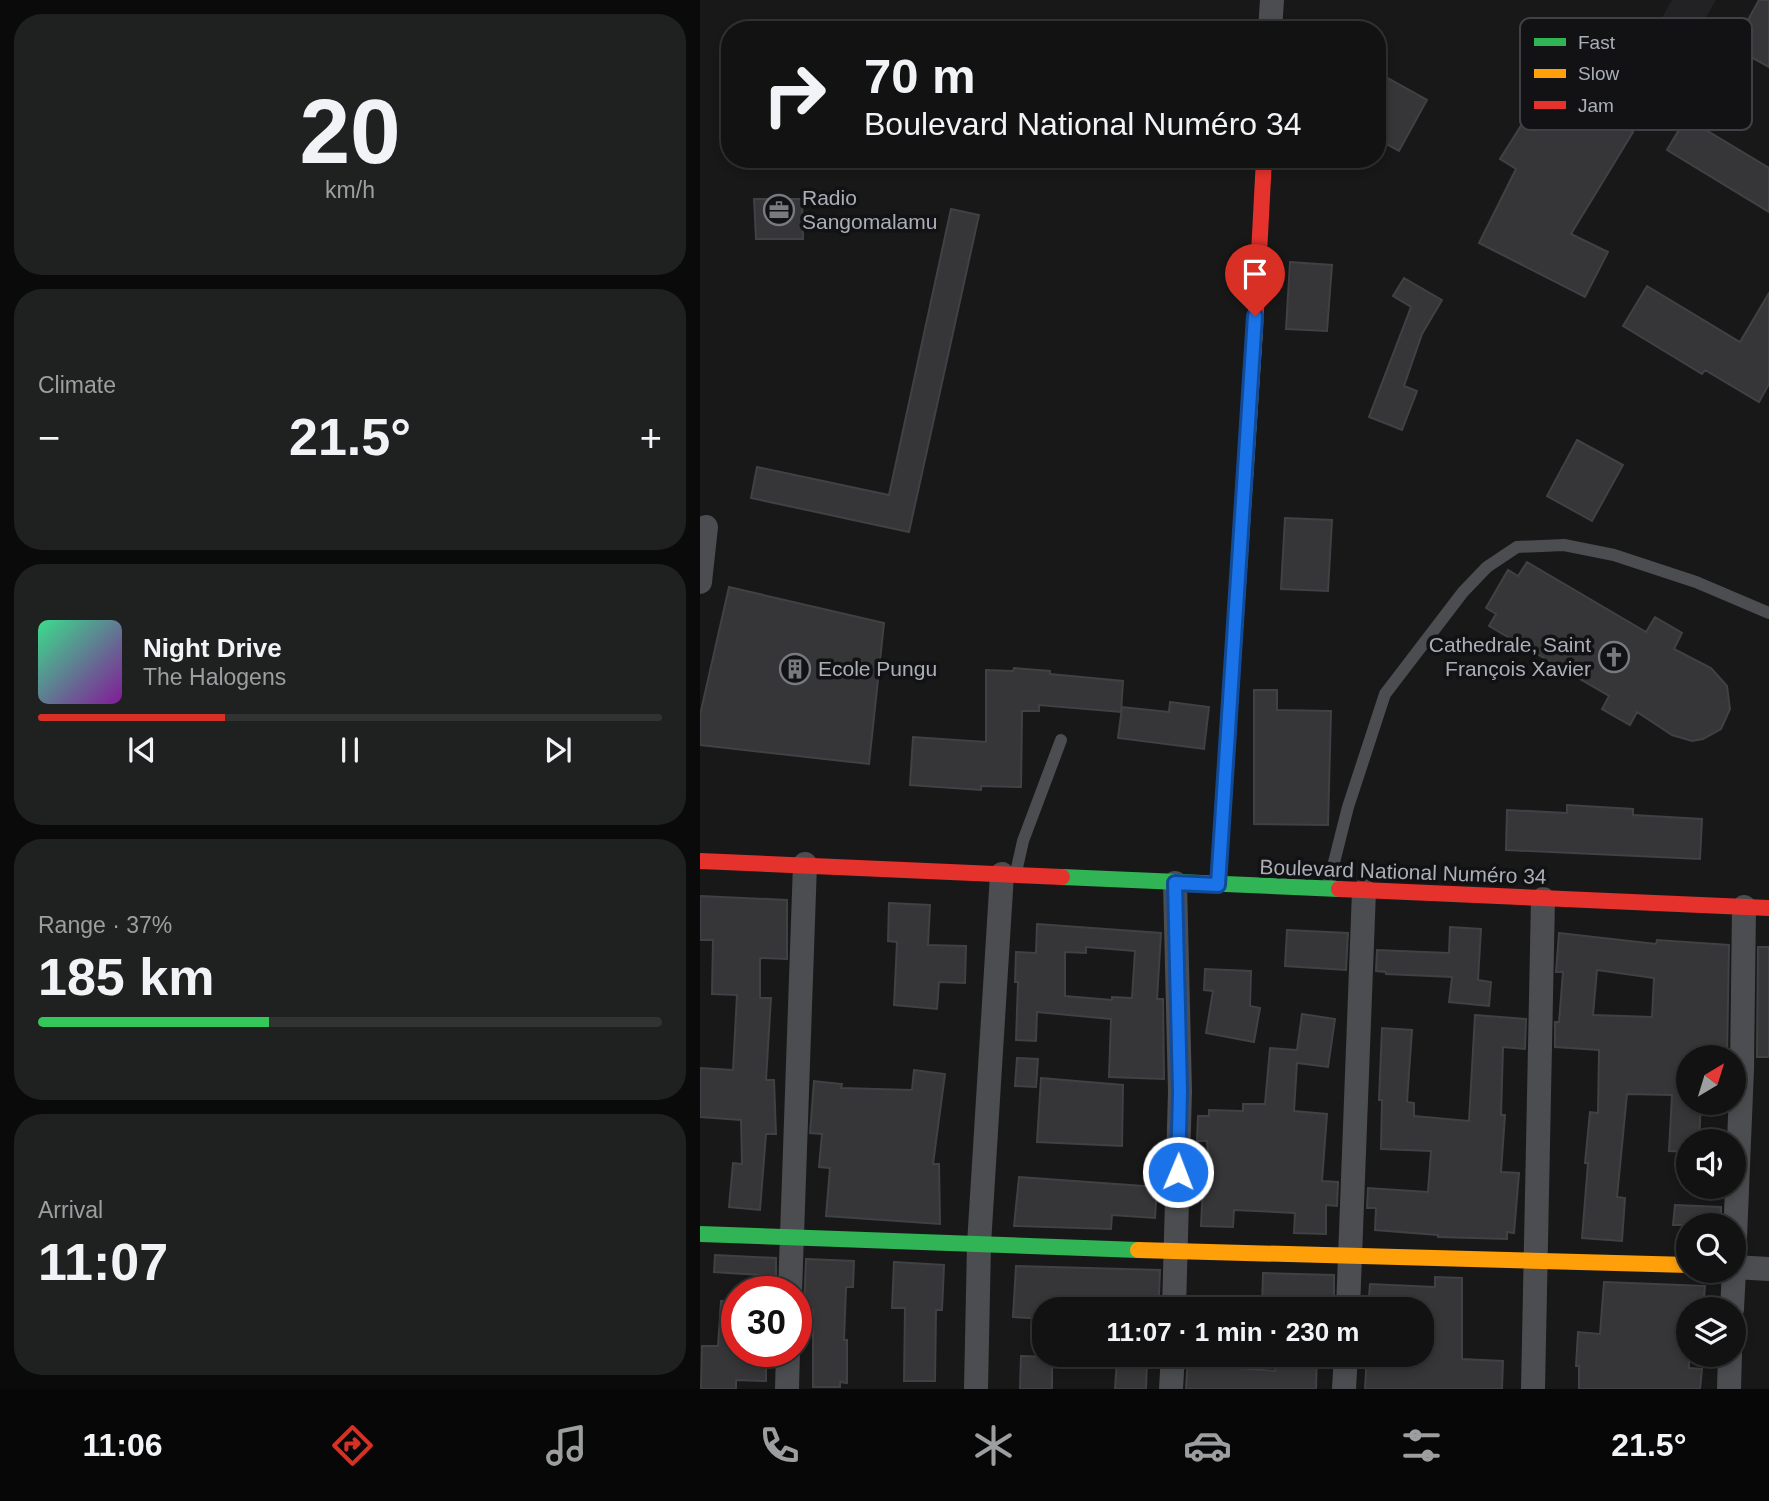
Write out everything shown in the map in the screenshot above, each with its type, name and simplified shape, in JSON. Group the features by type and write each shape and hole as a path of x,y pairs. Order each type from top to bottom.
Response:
{"street":[{"path":"1271,21 1272,0"},
{"path":"1218,885 1250,420 1264,168"},
{"path":"700,582 706,527"},
{"name":"Boulevard National Numéro 34","path":"700,861 1769,908"},
{"path":"791,1276 805,864"},
{"path":"976,1389 979,1244 1008,875"},
{"path":"1174,1297 1180,1091 1175,883"},
{"path":"1349,1297 1364,891"},
{"path":"1533,1389 1544,899"},
{"path":"1736,1213 1742,1069 1744,907"},
{"path":"700,1234 1176,1252 1676,1264"},
{"path":"1746,1267 1769,1269"},
{"path":"787,1389 788,1367"},
{"path":"1171,1389 1172,1367"},
{"path":"1344,1389 1345,1367"},
{"path":"1728,1389 1729,1367"}],"lane":[{"path":"1327,890 1348,807 1385,694 1463,592 1487,567 1517,547 1564,545 1614,555 1696,582 1769,613"},
{"path":"1008,875 1061,740"}],"shaded area":[{"path":"1672,0 1716,0 1706,18 1662,18"}],"building":[{"path":"1759,0 1769,0 1769,67 1752,58 1752,18 1749,18"},
{"path":"1386,77 1427,100 1399,151 1386,144"},
{"path":"1520,127 1520,130 1633,132 1571,234 1608,252 1585,297 1479,243 1516,169 1500,159"},
{"path":"1679,130 1706,130 1769,168 1769,212 1667,150"},
{"name":"Radio Sangomalamu","path":"754,199 802,199 803,239 756,239"},
{"path":"951,209 979,215 909,532 751,498 757,467 889,495"},
{"path":"1290,262 1332,265 1327,331 1286,329"},
{"path":"1404,278 1442,300 1422,334 1404,386 1417,391 1402,430 1369,417 1411,307 1393,296"},
{"path":"1647,286 1740,342 1769,293 1769,384 1759,402 1705,370 1702,374 1623,326"},
{"path":"1577,440 1623,465 1592,521 1547,496"},
{"path":"1285,518 1332,520 1328,591 1281,589"},
{"name":"Cathedrale, Saint François Xavier","path":"1527,562 1646,632 1655,617 1682,633 1674,649 1711,668 1727,686 1730,709 1721,729 1703,739 1692,741 1672,735 1637,712 1630,725 1602,709 1609,696 1489,626 1496,614 1486,608 1508,570 1518,576"},
{"name":"Ecole Pungu","path":"729,587 884,623 869,764 700,745 700,715"},
{"path":"1014,668 1123,681 1121,712 1039,705 1039,711 1022,711 1021,787 981,786 981,790 910,785 913,737 986,742 986,670 1013,671"},
{"path":"1254,690 1277,690 1277,710 1331,711 1328,825 1254,824"},
{"path":"1170,702 1209,707 1204,749 1118,738 1122,707 1169,712"},
{"path":"1567,805 1633,809 1633,815 1702,819 1700,859 1506,850 1507,810 1567,813"},
{"path":"700,896 787,900 787,959 760,958 760,998 771,998 766,1080 774,1080 776,1134 766,1134 760,1210 729,1207 733,1163 742,1164 741,1120 700,1117 700,1068 733,1070 737,995 712,994 713,940 700,940"},
{"path":"889,903 930,905 928,945 966,946 965,983 939,982 937,1009 894,1005 897,942 888,941"},
{"path":"1037,924 1161,933 1157,999 1163,999 1164,1079 1109,1077 1111,1019 1037,1012 1036,1041 1016,1040 1016,952 1036,953","holes":["1086,947 1135,951 1132,998 1112,997 1112,1000 1065,996 1065,952 1086,953"]},
{"path":"1450,927 1481,929 1478,980 1491,982 1489,1006 1449,1002 1452,977 1386,974 1376,971 1377,950 1449,953"},
{"path":"1287,930 1348,933 1346,970 1285,966"},
{"path":"1559,933 1656,944 1657,940 1729,945 1727,1045 1676,1045 1676,1115 1700,1115 1700,1129 1676,1129 1676,1151 1669,1151 1672,1095 1627,1094 1617,1197 1625,1198 1622,1241 1582,1238 1590,1112 1598,1113 1599,1050 1555,1047 1555,1022 1559,1022 1563,972 1556,972","holes":["1597,970 1654,978 1652,1017 1593,1015"]},
{"path":"1758,947 1769,947 1769,1057 1757,1057"},
{"path":"1205,969 1251,971 1250,1006 1260,1008 1254,1042 1206,1033 1213,991 1204,990"},
{"path":"1302,1014 1335,1019 1328,1067 1297,1063 1294,1111 1327,1114 1322,1181 1338,1182 1337,1206 1326,1205 1326,1234 1294,1233 1295,1213 1234,1210 1233,1227 1201,1226 1203,1183 1210,1183 1207,1141 1197,1141 1198,1116 1209,1116 1209,1110 1243,1111 1243,1104 1265,1104 1270,1048 1297,1050"},
{"path":"1475,1015 1526,1019 1525,1049 1503,1047 1501,1115 1505,1115 1501,1172 1519,1173 1514,1233 1507,1232 1507,1239 1438,1237 1375,1230 1376,1208 1367,1208 1368,1188 1428,1192 1431,1151 1381,1149 1382,1100 1379,1100 1382,1028 1412,1030 1407,1102 1414,1103 1414,1116 1469,1121"},
{"path":"1017,1058 1038,1059 1036,1087 1015,1086"},
{"path":"914,1070 945,1074 933,1164 939,1164 940,1224 826,1216 830,1168 819,1167 822,1134 810,1133 814,1081 842,1084 841,1088 912,1090"},
{"path":"1041,1078 1123,1085 1122,1146 1037,1142"},
{"path":"1019,1177 1157,1187 1155,1218 1112,1215 1111,1229 1014,1226"},
{"path":"1675,1205 1721,1207 1721,1213 1676,1213 1676,1225 1673,1225"},
{"path":"715,1255 776,1258 776,1276 714,1272"},
{"path":"806,1259 854,1261 853,1287 846,1287 844,1340 847,1340 847,1383 840,1382 840,1387 813,1387 812,1276 805,1276"},
{"path":"894,1262 944,1265 942,1310 936,1310 935,1381 904,1381 905,1308 892,1308"},
{"path":"1016,1266 1160,1270 1159,1296 1032,1297 1032,1318 1013,1317"},
{"path":"1263,1273 1334,1275 1334,1297 1262,1297"},
{"path":"1435,1277 1462,1278 1462,1359 1503,1361 1502,1389 1365,1389 1366,1367 1434,1367 1434,1297 1369,1297 1370,1284 1435,1287"},
{"path":"1604,1282 1705,1286 1704,1297 1676,1297 1676,1367 1702,1369 1700,1389 1579,1389 1579,1366 1576,1366 1578,1332 1600,1334"},
{"path":"721,1301 721,1367 766,1367 766,1381 736,1380 736,1389 701,1389 702,1346 718,1346"},
{"path":"1021,1356 1032,1356 1032,1367 1052,1367 1052,1389 1020,1389"},
{"path":"1116,1367 1147,1367 1146,1389 1115,1389"},
{"path":"1187,1367 1275,1371 1275,1367 1317,1367 1316,1389 1186,1389"}],"traffic: fast":[{"path":"1062,877 1339,889"},
{"path":"700,1234 1138,1250"}],"traffic: slow":[{"path":"1218,885 1255,329"},
{"path":"1138,1250 1676,1265"}],"traffic: jam":[{"path":"1255,329 1264,168"},
{"path":"700,861 1062,877"},
{"path":"1339,889 1769,908"}],"place":[{"name":"Radio Sangomalamu","path":"779,210"},
{"name":"Cathedrale, Saint François Xavier","path":"1614,657"},
{"name":"Ecole Pungu","path":"795,669"}],"route":[{"path":"1178,1172 1180,1091 1175,883 1218,885 1255,316"}]}
